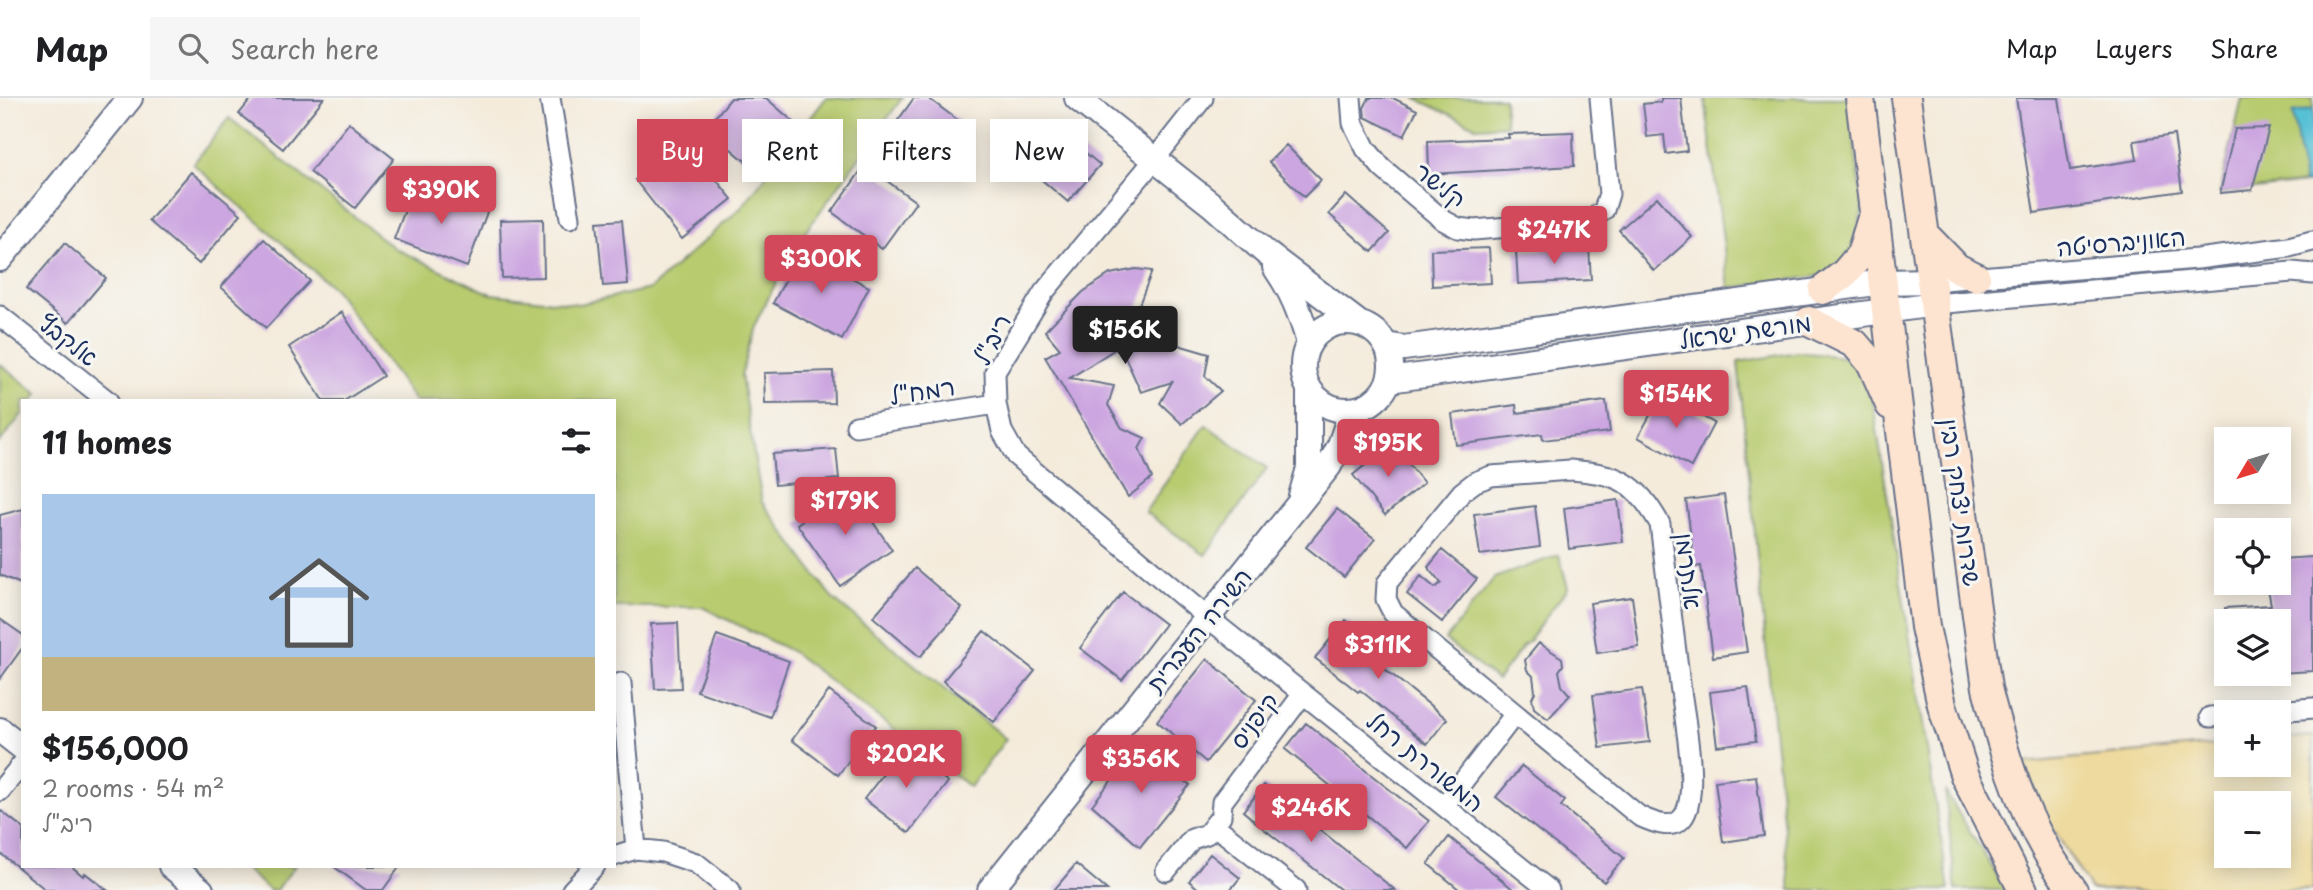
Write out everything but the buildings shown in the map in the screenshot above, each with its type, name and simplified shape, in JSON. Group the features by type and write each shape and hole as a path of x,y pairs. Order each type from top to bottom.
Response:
{"main road":[{"name":"שדרות יצחק רבין","path":"1860,98 1925,627 1942,705 1965,776 2023,890"},
{"name":"שדרות יצחק רבין","path":"1906,98 1987,688 2004,752 2023,801 2045,849 2073,890"},
{"path":"1823,290 1845,273 1861,254 1874,212"},
{"path":"1925,235 1957,268 1976,277"},
{"path":"1809,321 1855,344 1872,364 1902,434"}],"street":[{"path":"0,260 130,98"},
{"path":"550,98 570,218"},
{"path":"1077,98 1213,205 1265,252 1378,335 1386,345 1391,368 1384,391 1375,401 1352,410 1327,406 1308,389 1302,366 1304,354 1309,343 1326,327 1337,323 1360,324"},
{"name":"ריב\"ל","path":"1203,98 1044,292 995,372 996,404 1002,431 1016,456 1207,617"},
{"name":"קלישר","path":"1350,98 1353,123 1366,149 1382,168 1443,220 1458,228 1474,230 1591,219 1604,210 1609,194 1600,98"},
{"path":"2313,240 2310,252 2313,268"},
{"name":"האוניברסיטה","path":"1933,293 1976,277 2197,259 2289,247 2313,240"},
{"path":"1265,252 1288,287 1302,317 1309,343"},
{"name":"האוניברסיטה","path":"1933,293 2292,272 2313,274"},
{"name":"מורשת ישראל","path":"1386,345 1404,348 1883,282 1933,293"},
{"name":"מורשת ישראל","path":"1389,380 1887,311 1933,293"},
{"name":"אלקבץ","path":"0,316 105,399"},
{"name":"השירה העברית","path":"1300,500 1308,468 1308,389"},
{"name":"רמח\"ל","path":"856,426 996,404"},
{"name":"השירה העברית","path":"990,890 1329,466 1340,445 1352,410"},
{"name":"אלתרמן","path":"1570,470 1596,472 1623,481 1646,499 1660,524 1689,750 1690,794 1686,814 1677,823 1666,825 1655,824 1639,816 1515,714 1394,613 1386,599 1387,583 1462,492 1475,482 1491,476 1570,470"},
{"name":"המשוררת רחל","path":"1207,617 1549,890"},
{"path":"621,682 636,849"},
{"name":"קיפניס","path":"1166,871 1192,839 1207,834 1221,816 1222,802 1303,694"},
{"path":"2291,710 2313,708"},
{"path":"1444,806 1515,714"},
{"path":"0,730 21,746"},
{"path":"0,791 21,765"},
{"path":"1214,825 1296,890"},
{"path":"616,855 636,849 663,852 696,863 730,890"},
{"path":"174,868 201,890"},
{"path":"572,890 593,868"}],"green space":[{"path":"826,98 902,98 887,119 857,119 857,160 843,180 843,119 810,119"},
{"path":"1415,98 1504,98 1506,125 1477,127"},
{"path":"1705,98 1848,98 1863,207 1851,254 1827,275 1729,288"},
{"path":"2242,98 2313,98 2313,182 2220,193"},
{"path":"229,118 394,248 491,294 579,304 650,289 741,208 761,182 841,182 793,249 754,326 741,375 762,502 833,599 1006,739 970,787 791,651 702,607 616,607 616,399 414,399 335,290 193,164"},
{"path":"1798,352 1843,357 1860,371 1872,398 1949,890 1790,890 1738,362"},
{"path":"0,364 38,394 34,399 21,399 21,416 0,442"},
{"path":"1206,425 1267,468 1205,555 1145,512"},
{"path":"1559,555 1568,588 1531,640 1497,680 1445,640 1494,578"},
{"path":"1945,791 2006,890 1956,890"},
{"path":"243,868 293,868 276,890 269,890"}],"sand":[{"path":"2313,736 2313,890 2091,890 2046,817 2024,763 2214,745 2214,777 2291,777 2291,738"}],"water":[{"path":"2313,109 2313,182 2304,183 2293,113"}]}
